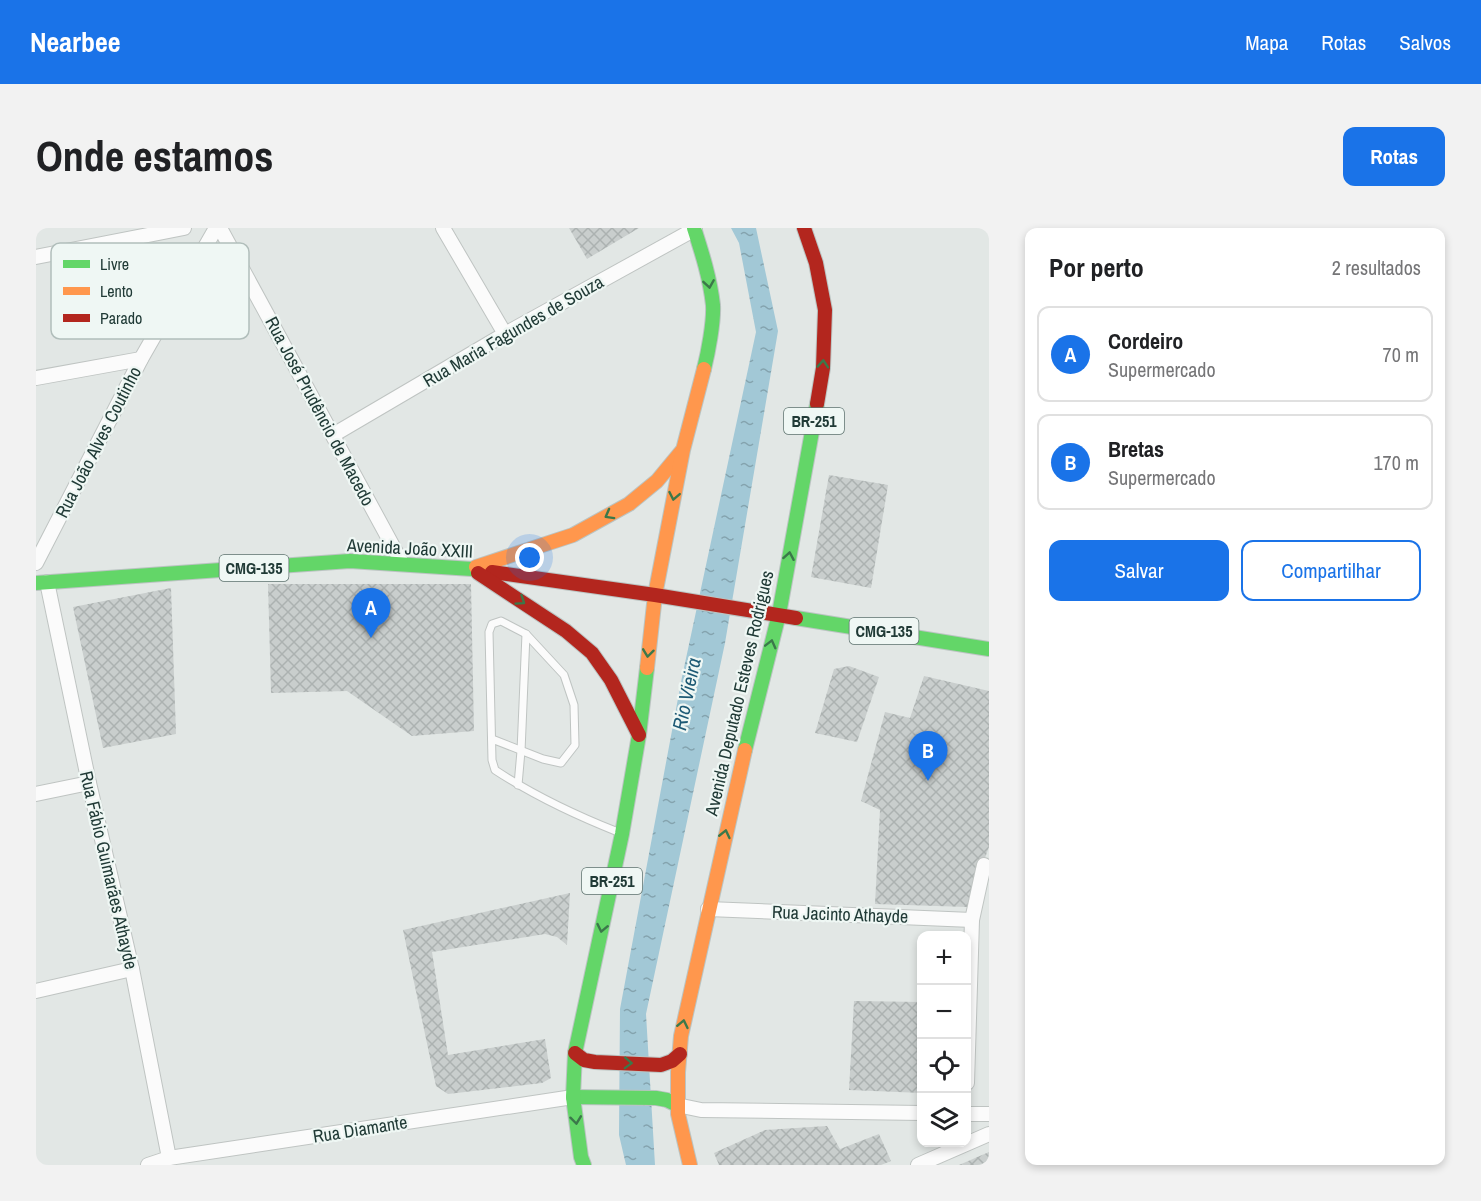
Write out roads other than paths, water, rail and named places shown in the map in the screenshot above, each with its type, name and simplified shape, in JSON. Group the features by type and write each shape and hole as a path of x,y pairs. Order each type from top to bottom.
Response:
{"main road":[{"name":"BR-251","path":"584,1165 573,1097 575,1053 622,834 639,735 655,595 683,450 708,352 713,307 705,261 695,228"},
{"name":"Avenida Deputado Esteves Rodrigues","path":"690,1165 677,1105 681,1036 738,776 779,614 823,368 825,310 816,263 804,228"},
{"path":"472,569 573,535 629,504 657,481 683,450"},
{"name":"Avenida João XXIII","path":"42,583 350,561 402,563 472,569 779,614"},
{"path":"472,569 566,631 592,653 611,680 639,735"},
{"name":"CMG-135","path":"779,614 989,649"},
{"path":"575,1053 584,1060 595,1062 661,1065 672,1061 680,1054"},
{"path":"573,1097 656,1098 677,1105"}],"street":[{"path":"107,243 184,228"},
{"name":"Rua João Alves Coutinho","path":"209,243 218,228"},
{"name":"Rua José Prudêncio de Macedo","path":"218,228 226,243"},
{"path":"443,228 505,334"},
{"name":"Rua Maria Fagundes de Souza","path":"333,435 505,334 695,228"},
{"path":"36,257 51,254"},
{"name":"Rua José Prudêncio de Macedo","path":"249,284 402,563"},
{"name":"Rua João Alves Coutinho","path":"36,563 153,339"},
{"path":"36,378 141,359"},
{"name":"Rua Fábio Guimarães Athayde","path":"42,583 132,969 169,1158"},
{"path":"36,794 89,783"},
{"path":"968,1039 972,920 984,865"},
{"name":"Rua Jacinto Athayde","path":"708,909 972,920"},
{"path":"36,990 132,969"},
{"name":"Rua Diamante","path":"147,1165 169,1158 573,1097"},
{"path":"677,1105 701,1110 917,1113"},
{"path":"971,1114 989,1114"},
{"path":"918,1165 989,1134"}],"lane":[{"path":"492,739 543,759 561,763 575,745 574,705 564,675 526,634 501,621 492,624 489,632 492,760 495,770 518,785 588,821 622,834"},
{"path":"518,785 526,634"}],"water":[{"name":"Rio Vieira","path":"731,228 756,228 778,331 725,643 646,1014 655,1165 626,1165 619,1135 620,1009 682,677 756,332 739,243"}],"place":[{"name":"Cordeiro","path":"371,638"},
{"name":"Bretas","path":"928,781"}]}
